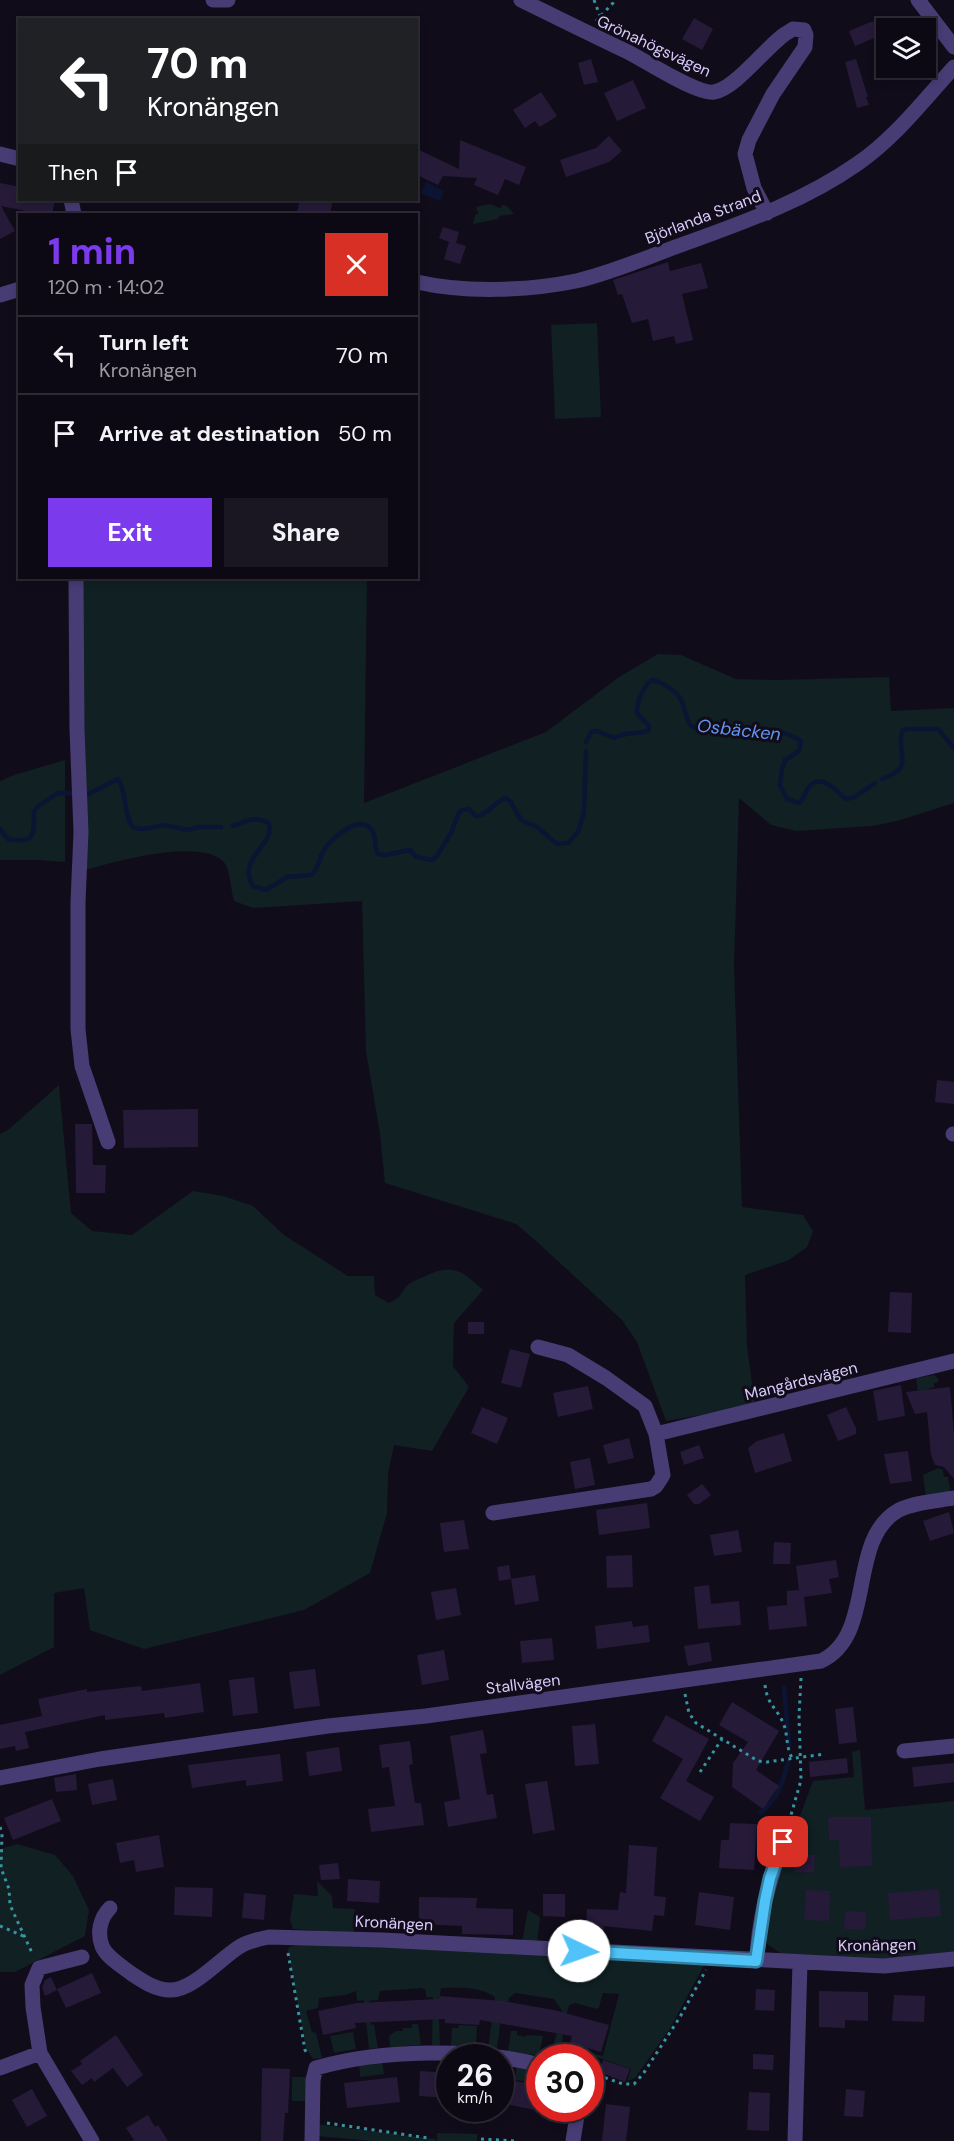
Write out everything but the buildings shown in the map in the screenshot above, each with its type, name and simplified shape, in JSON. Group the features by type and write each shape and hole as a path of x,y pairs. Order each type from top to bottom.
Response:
{"street":[{"path":"213,0 228,0"},
{"name":"Grönahögsvägen","path":"521,0 702,91 714,92 733,82 784,34 792,29 804,30 805,47 773,94 749,140 745,154 754,188 767,213"},
{"path":"918,0 954,47"},
{"name":"Björlanda Strand","path":"418,282 451,288 492,289 575,281 612,270 767,213 821,187 860,162 895,130 954,67"},
{"path":"0,154 18,158"},
{"path":"0,295 18,290"},
{"path":"76,579 77,729 81,813 77,983 79,1051 108,1142"},
{"path":"493,1513 651,1489 656,1486 663,1475 656,1434 645,1406 606,1378 568,1355 538,1347"},
{"name":"Mangårdsvägen","path":"656,1434 954,1361"},
{"name":"Stallvägen","path":"0,1778 111,1757 355,1722 426,1716 821,1661 831,1657 844,1641 860,1593 872,1545 884,1523 900,1510 954,1498"},
{"path":"904,1751 954,1746"},
{"path":"756,1961 770,1878 783,1842"},
{"name":"Kronängen","path":"110,1908 104,1914 100,1926 104,1950 136,1977 159,1989 172,1991 185,1987 239,1947 253,1940 284,1936 884,1966 954,1959"},
{"path":"82,1957 39,1968 32,1985 33,2007 40,2053 92,2141"},
{"path":"795,2141 800,1962"},
{"path":"0,2068 40,2053"},
{"path":"312,2141 316,2068 392,2055 454,2053 526,2062"},
{"path":"573,2141 576,2122"}],"path":[{"path":"594,0 600,16"},
{"path":"584,33 614,0"},
{"path":"783,1842 801,1780 800,1691 803,1664"},
{"path":"763,1668 768,1700 784,1726 787,1749 792,1759"},
{"path":"682,1680 691,1718 758,1761 767,1762 825,1754"},
{"path":"700,1772 722,1738"},
{"path":"0,1827 2,1834 1,1869 9,1889 10,1905 39,1968"},
{"path":"0,1926 24,1936"},
{"path":"284,1936 305,2050 316,2068"},
{"path":"604,2077 623,2084 634,2084 644,2074 680,2017 708,1966 709,1957"},
{"path":"313,2122 428,2138"},
{"path":"481,2139 516,2141"}],"shaded area":[{"path":"490,204 500,208 503,205 507,206 514,214 473,224 475,215 478,214 476,207"},
{"path":"597,323 601,417 555,419 551,325"},
{"path":"82,579 367,579 364,803 546,732 619,677 658,654 681,655 736,679 889,677 891,711 954,708 954,803 897,821 872,826 796,831 771,825 739,798 734,966 742,1207 803,1215 813,1231 807,1247 789,1260 745,1275 747,1345 755,1406 666,1421 637,1342 622,1320 516,1224 385,1183 380,1134 366,1051 362,901 253,908 234,901 226,865 216,856 200,852 159,853 86,870"},
{"path":"65,760 65,862 0,860 0,781"},
{"path":"59,1085 71,1213 92,1231 132,1235 193,1191 223,1196 253,1206 284,1235 348,1276 374,1276 375,1295 389,1303 394,1301 411,1283 443,1270 463,1274 483,1290 454,1323 453,1366 469,1387 432,1451 394,1445 388,1474 387,1513 370,1573 304,1610 144,1649 90,1630 84,1588 54,1593 54,1647 0,1675 0,1134 8,1130"},
{"path":"934,1375 938,1378 938,1382 934,1383 934,1387 918,1392 916,1378"},
{"path":"938,1468 943,1470 944,1477 948,1477 950,1489 948,1495 926,1498 923,1475"},
{"path":"860,1750 865,1810 954,1801 954,1956 884,1961 786,1957 767,1944 765,1921 779,1872 813,1781 854,1777 852,1752"},
{"path":"17,1844 55,1855 73,1876 89,1910 85,1936 15,1972 0,1972 0,1849"},
{"path":"317,1881 332,1896 333,1908 355,1909 354,1933 293,1929 290,1920 294,1894 318,1896"},
{"path":"528,1910 540,1917 537,1944 522,1942"},
{"path":"316,1940 707,1960 669,2030 635,2078 627,2081 631,2069 604,2060 619,1994 603,1993 597,2009 575,2003 569,2005 562,2044 554,2044 562,2011 554,1999 515,1993 508,2002 501,2001 498,2044 489,2044 495,1997 489,1993 469,1988 441,1988 437,2017 440,2044 432,2045 433,1997 426,1997 426,1991 422,1988 380,1991 378,2000 369,2001 370,2024 374,2025 378,2048 369,2049 364,2000 357,2001 356,1991 345,1995 319,1998 318,2008 306,2011 312,2032 316,2033 322,2058 313,2059 306,2048 289,1947"},
{"path":"412,2024 418,2024 421,2045 390,2047 389,2036 396,2031 403,2031 403,2028 412,2028"},
{"path":"459,2025 477,2026 476,2044 451,2044 452,2028 458,2028"},
{"path":"511,2031 517,2031 517,2035 526,2037 526,2035 543,2036 541,2044 526,2044 526,2054 514,2052 514,2044 509,2044"},
{"path":"353,2032 356,2049 334,2053 330,2036"},
{"path":"382,2059 384,2074 360,2077 359,2062"},
{"path":"517,2063 526,2065 526,2081 515,2080"},
{"path":"292,2077 306,2077 307,2101 292,2101"},
{"path":"317,2124 435,2139 435,2141 371,2141 317,2136"},
{"path":"437,2133 477,2134 477,2141 437,2141"}],"water":[{"path":"426,182 444,191 440,201 421,193"}],"waterway":[{"name":"Osbäcken","path":"586,742 591,732 597,731 614,738 624,734 648,731 649,726 637,713 637,708 643,691 652,680 668,686 680,698 689,722 696,728 713,725 735,733 769,731 783,733 801,741 799,751 785,760 782,769 780,785 787,799 799,803 809,787 818,781 828,784 846,799 855,797 875,783"},
{"name":"Osbäcken","path":"882,779 892,775 902,765 902,731 938,729 954,748"},
{"name":"Osbäcken","path":"233,826 256,819 269,824 267,839 249,868 253,886 266,890 287,877 311,875 332,840 345,830 359,824 365,825 372,831 378,854 385,855 410,850 416,857 432,860 451,833 462,810 469,809 476,816 480,815 506,798 521,820 537,827 557,844 568,843 578,832 584,812 586,751"},
{"name":"Osbäcken","path":"0,829 8,839 29,839 33,832 34,811 40,805 58,793 89,794 118,779 123,791 128,818 134,828 144,829 165,825 187,830 199,827 221,827"},
{"path":"784,1688 789,1746"},
{"path":"760,1813 775,1796 782,1783 788,1762"}],"route":[{"path":"579,1951 756,1961 770,1878 783,1842"}]}
